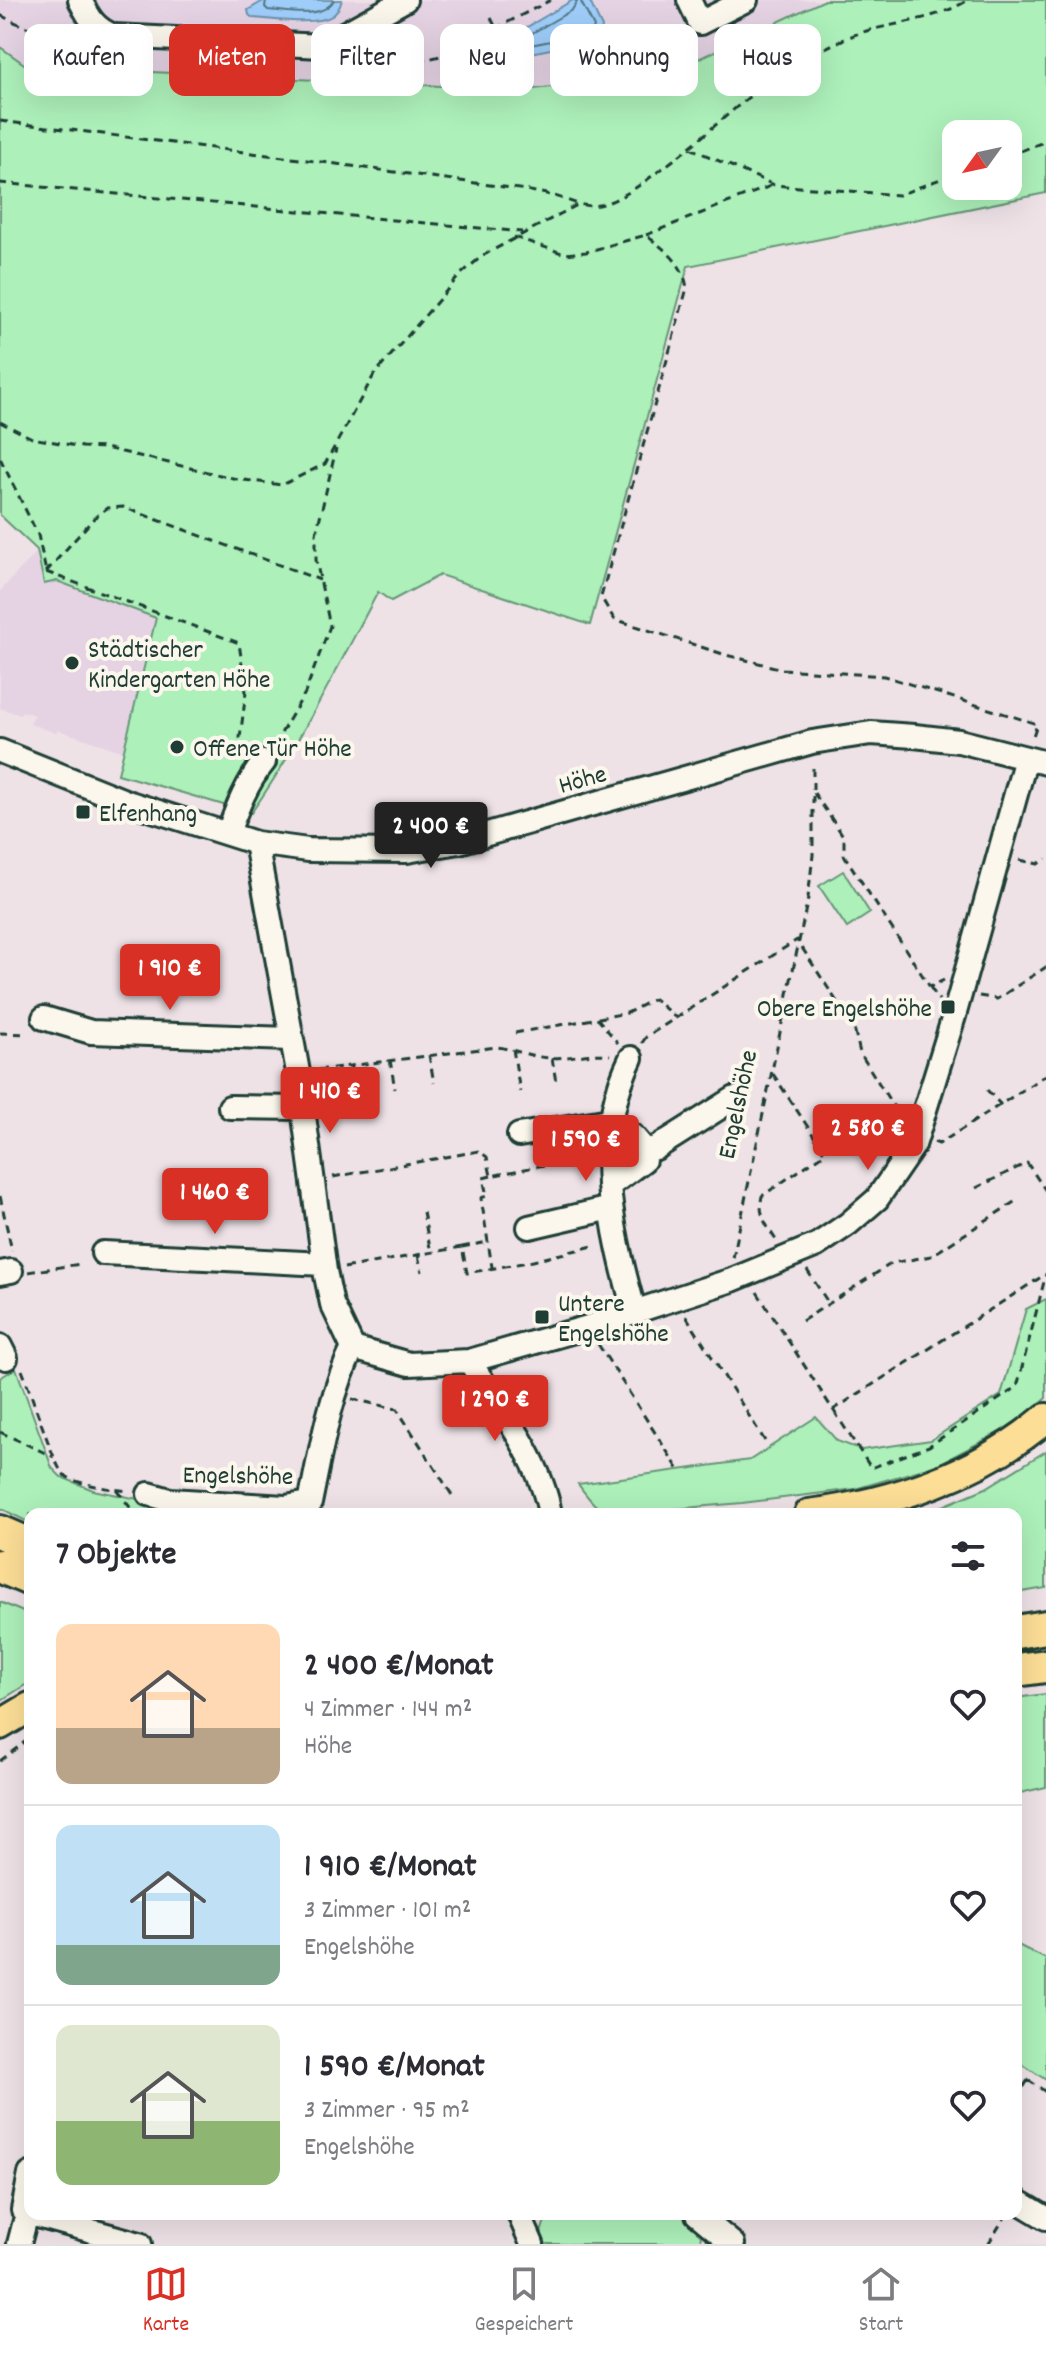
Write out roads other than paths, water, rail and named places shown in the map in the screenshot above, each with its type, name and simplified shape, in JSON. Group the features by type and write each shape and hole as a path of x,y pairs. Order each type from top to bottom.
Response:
{"highway":[{"path":"0,1532 24,1542"},
{"path":"0,1566 24,1576"},
{"path":"1022,1631 1046,1627"},
{"path":"1022,1669 1046,1666"}],"main road":[{"path":"841,1508 884,1500 935,1483 998,1452 1046,1418"}],"street":[{"path":"80,0 91,22 101,31 114,36 322,46 405,0"},
{"path":"689,0 700,23 746,0"},
{"name":"Höhe","path":"0,751 127,802 256,843 308,850 393,851 446,844 812,742 871,733 959,741 1036,760"},
{"path":"256,843 298,1072 332,1304 353,1348 409,1364 469,1361 635,1313 739,1277 817,1245 877,1199 914,1145 999,855 1036,760"},
{"path":"228,833 238,806 260,767"},
{"path":"44,1018 91,1032 291,1039"},
{"path":"631,1058 620,1081 610,1135 610,1197 616,1241 635,1313"},
{"path":"519,1135 633,1136 645,1150 656,1148 735,1098"},
{"path":"230,1107 303,1108"},
{"path":"529,1227 610,1197 644,1160"},
{"path":"103,1253 325,1268"},
{"name":"Engelshöhe","path":"149,1494 170,1500 285,1507 310,1503 329,1411 341,1372 353,1348"},
{"path":"469,1361 529,1457 549,1508"},
{"path":"1022,2204 1046,2218"},
{"path":"19,2244 27,2220"},
{"path":"46,2220 96,2238 140,2244"},
{"path":"524,2220 532,2244"},
{"path":"704,2220 733,2244"}],"water":[{"path":"265,0 342,0 334,14 316,21 253,18 249,15 248,10"},
{"path":"573,0 589,0 601,24 550,24 550,49 534,52 532,24"}],"place":[{"name":"Städtischer Kindergarten Höhe","path":"72,663"},
{"name":"Offene Tür Höhe","path":"177,747"},
{"name":"Elfenhang","path":"83,812"},
{"name":"Obere Engelshöhe","path":"948,1007"},
{"name":"Untere Engelshöhe","path":"542,1317"}]}
